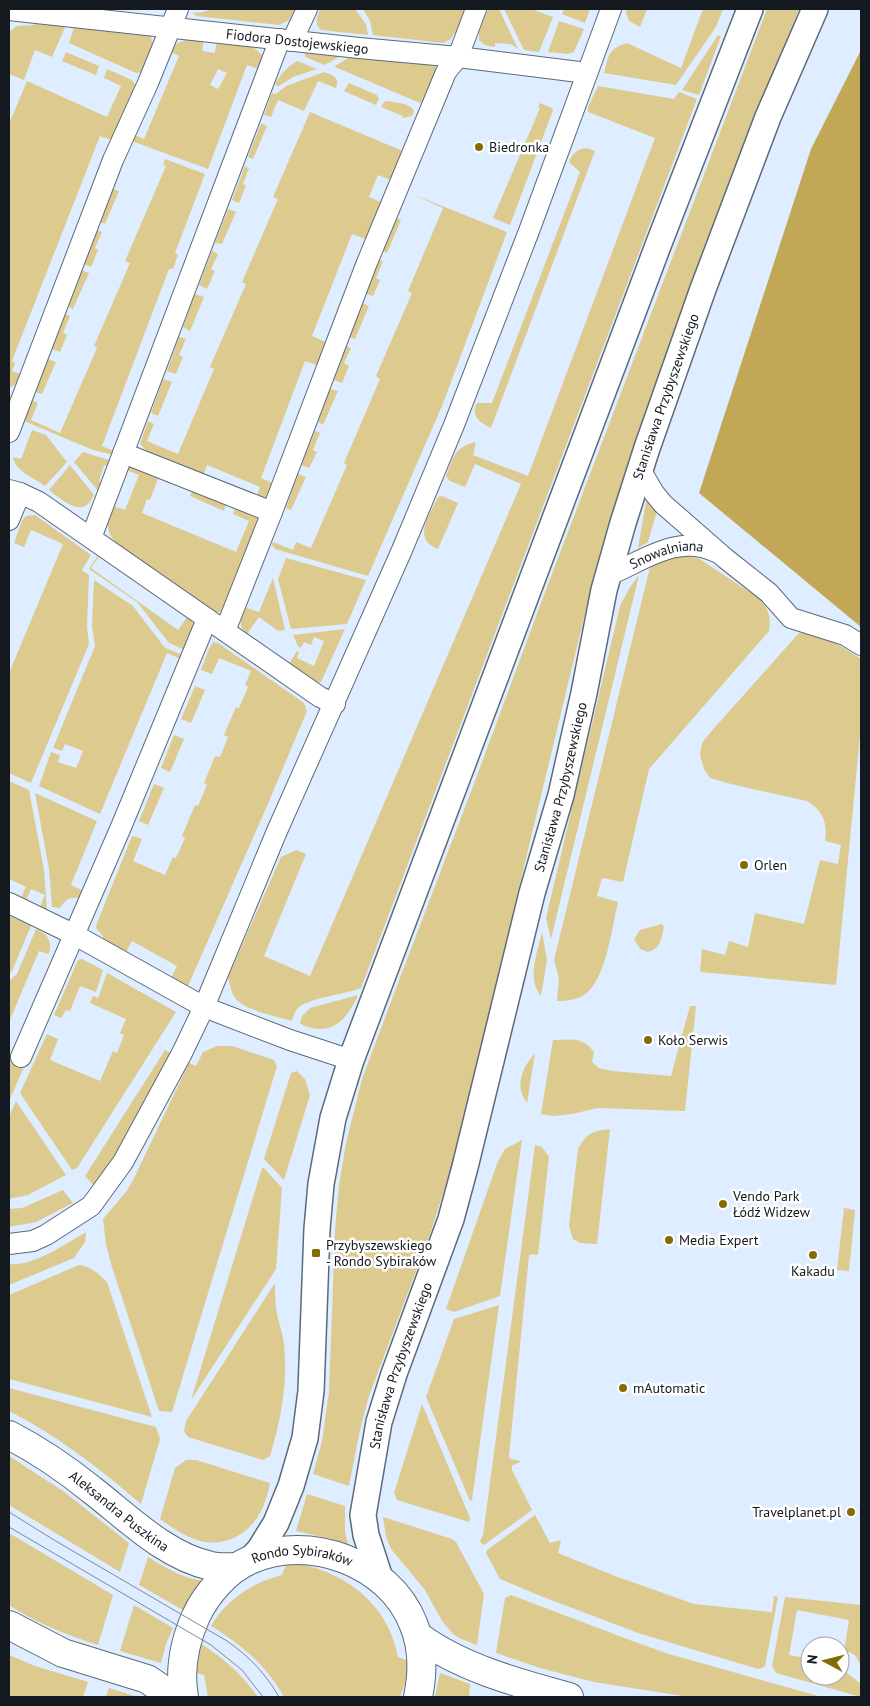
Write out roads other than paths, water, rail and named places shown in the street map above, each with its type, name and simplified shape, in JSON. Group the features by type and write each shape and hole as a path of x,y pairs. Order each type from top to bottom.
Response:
{"main road":[{"name":"Aleksandra Puszkina","path":"9,1435 52,1460 135,1525 173,1550 186,1557 212,1566 244,1563"},
{"name":"Rondo Sybiraków","path":"184,1697 183,1659 192,1626 210,1593 244,1563 284,1552 319,1552 351,1561 380,1578 389,1586 403,1603 414,1623 418,1636 422,1666 418,1697"},
{"path":"9,1625 63,1653 147,1679 174,1697"},
{"path":"418,1636 433,1647 460,1660 512,1680 569,1697"}],"street":[{"path":"9,432 15,395 178,9"},
{"path":"90,538 286,40 306,9"},
{"path":"225,631 366,265 446,72 458,58 476,9"},
{"path":"9,1244 33,1241 46,1235 91,1206 123,1162 182,1053 204,1007 277,831 402,550 464,399 529,231 611,9"},
{"path":"244,1563 260,1548 276,1523 291,1486 305,1438 311,1390 317,1230 321,1184 333,1118 351,1060 659,244 750,9"},
{"name":"Stanisława Przybyszewskiego","path":"380,1578 366,1535 363,1515 379,1422 394,1374 451,1218 465,1167 532,893 561,795 609,574 640,469 703,289 768,117 815,9"},
{"name":"Fiodora Dostojewskiego","path":"9,10 587,73"},
{"path":"122,453 272,512"},
{"name":"Snowalniana","path":"640,469 663,504 726,559 769,593 791,618 845,636 861,645"},
{"path":"9,520 14,491 39,502 320,697 335,704"},
{"name":"Snowalniana","path":"609,574 630,566 650,555 676,547 698,546 709,549 726,559"},
{"path":"21,1057 121,828 208,619"},
{"path":"9,903 75,935 204,1007 290,1040 351,1060"}],"tram line":[{"path":"9,1512 227,1641 256,1666 279,1697"},
{"path":"9,1527 211,1645 242,1670 263,1697"}],"place":[{"name":"Biedronka","path":"479,147"},
{"name":"Orlen","path":"744,865"},
{"name":"Koło Serwis","path":"648,1040"},
{"name":"Vendo Park Łódź Widzew","path":"723,1204"},
{"name":"Media Expert","path":"669,1240"},
{"name":"Przybyszewskiego - Rondo Sybiraków","path":"316,1253"},
{"name":"Kakadu","path":"813,1255"},
{"name":"mAutomatic","path":"623,1388"},
{"name":"Travelplanet.pl","path":"851,1512"}]}
